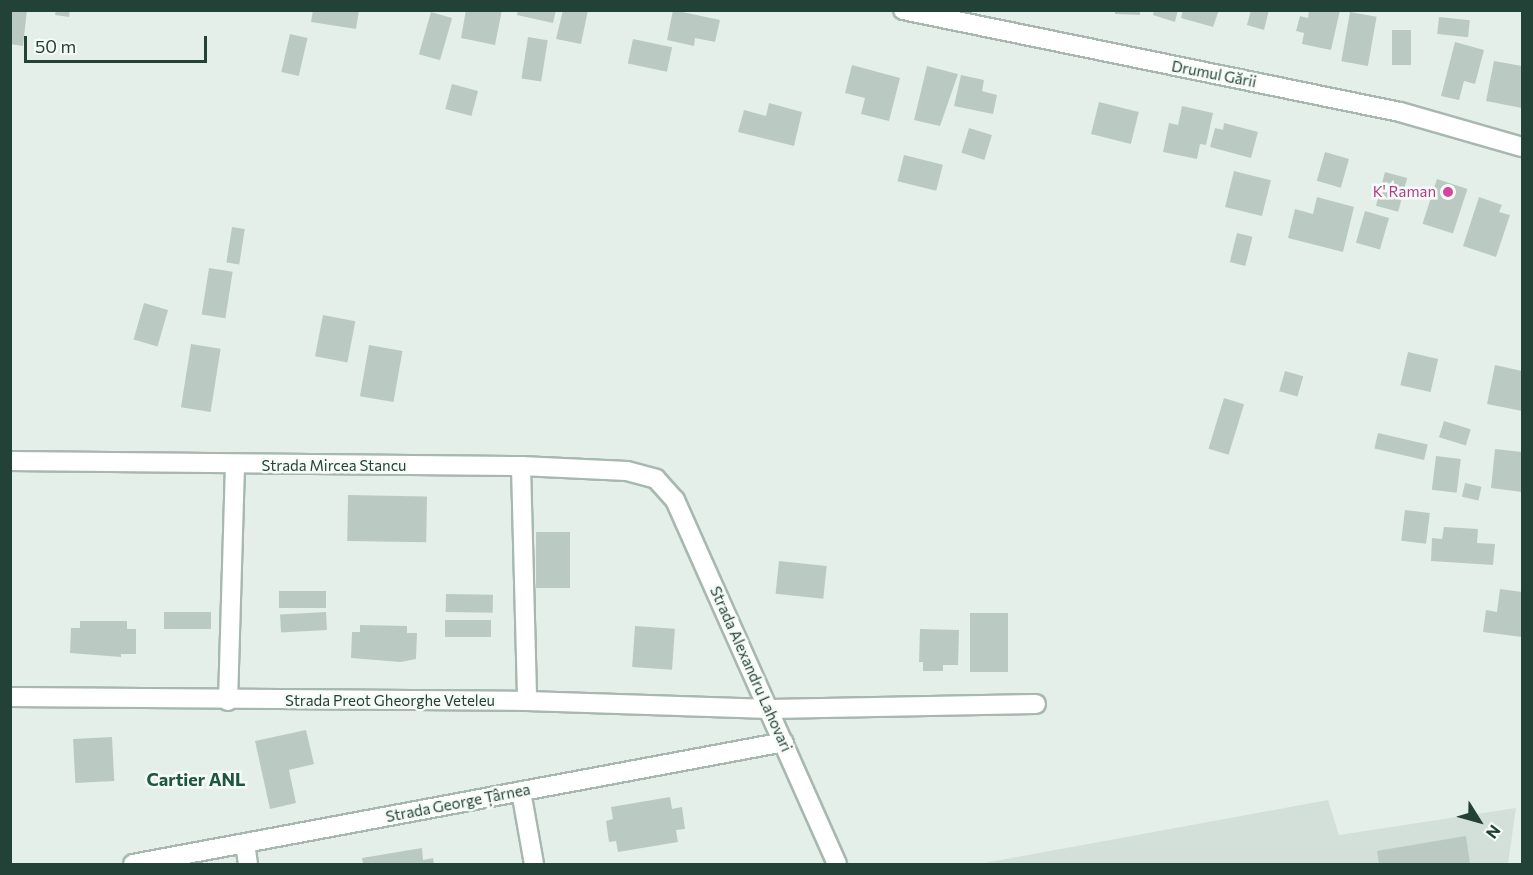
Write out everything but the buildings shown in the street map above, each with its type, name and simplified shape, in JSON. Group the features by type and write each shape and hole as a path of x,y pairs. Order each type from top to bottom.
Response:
{"street":[{"name":"Drumul Gării","path":"903,10 1400,112 1522,147"},
{"name":"Strada Mircea Stancu","path":"10,461 236,466 521,466 627,471 656,479"},
{"path":"228,701 236,466"},
{"path":"521,466 527,701"},
{"name":"Strada Alexandru Lahovari","path":"656,479 675,500 837,864"},
{"name":"Strada Preot Gheorghe Veteleu","path":"10,698 527,701 770,710 1036,704"},
{"name":"Strada George Țârnea","path":"133,864 784,742"},
{"path":"521,791 534,864"},
{"path":"244,843 248,864"}],"shaded area":[{"path":"1328,800 1339,835 1516,808 1508,864 979,864"}],"place":[{"name":"K' Raman","path":"1448,192"}],"district":[{"name":"Cartier ANL","path":"196,779"}]}
